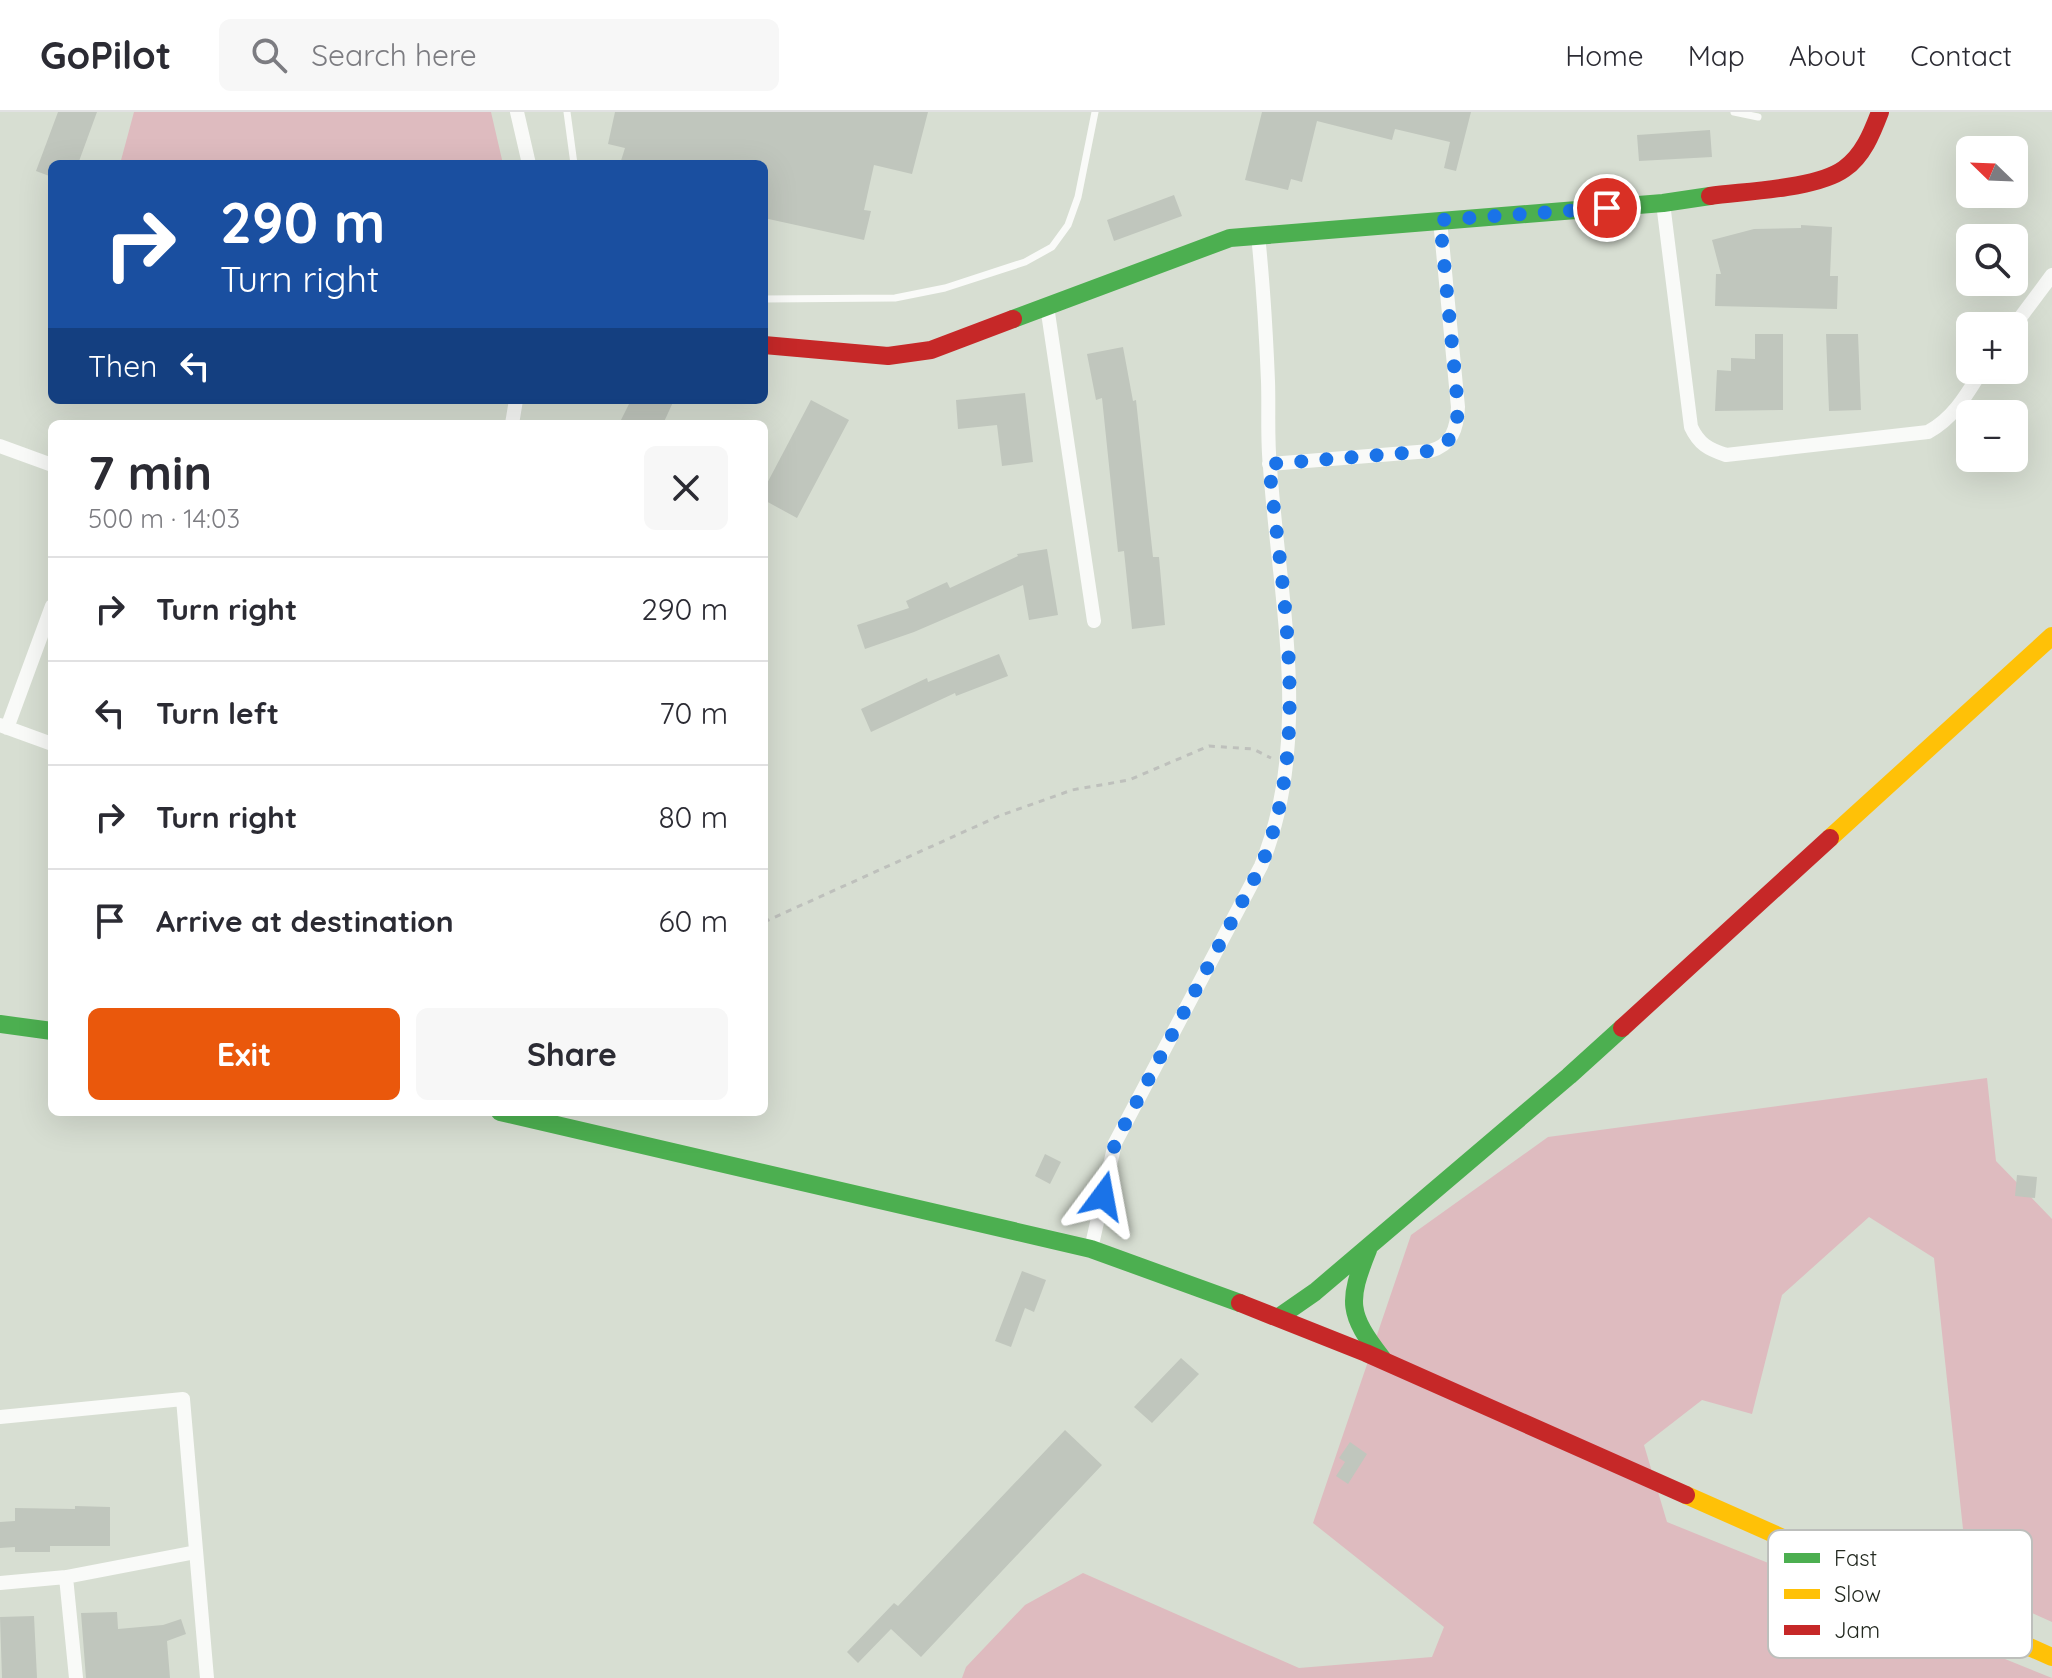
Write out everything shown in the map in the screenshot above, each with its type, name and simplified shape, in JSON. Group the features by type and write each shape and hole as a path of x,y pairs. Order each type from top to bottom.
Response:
{"street":[{"path":"517,112 528,160"},
{"path":"768,345 888,356 931,350 1230,238 1663,203 1812,182 1844,169 1868,143 1880,112"},
{"path":"1663,203 1691,427 1698,442 1711,450 1726,455 1928,432 1942,425 1973,384"},
{"path":"1269,464 1430,451 1441,448 1451,439 1457,425 1458,407 1440,220"},
{"path":"1091,1249 1115,1143 1261,866 1275,826 1285,764 1289,678 1269,464 1268,382 1258,235"},
{"path":"2024,312 2052,275"},
{"path":"1047,306 1094,621"},
{"path":"0,446 48,464"},
{"path":"48,616 3,727 48,743"},
{"path":"1279,1317 1370,1247 1569,1076 2052,636"},
{"path":"0,1024 48,1030"},
{"path":"517,1116 1091,1249 1279,1317 1384,1360 1768,1531"},
{"path":"1370,1247 1352,1292 1352,1308 1356,1324 1384,1360"},
{"path":"0,1417 183,1399 207,1678"},
{"path":"0,1583 66,1577 196,1552"},
{"path":"66,1577 76,1678"},
{"path":"2032,1648 2052,1657"}],"lane":[{"path":"567,112 573,160"},
{"path":"768,299 895,298 945,288 1025,262 1052,247 1068,225 1078,197 1095,112"},
{"path":"1734,112 1758,117"}],"path":[{"path":"768,920 999,816 1072,790 1129,780 1209,746 1253,749 1285,764"}],"shaded area":[{"path":"134,112 491,112 502,160 121,160"},
{"path":"1987,1078 1996,1161 2052,1219 2052,1622 2032,1613 2032,1530 1963,1530 1934,1258 1869,1217 1782,1295 1752,1414 1702,1400 1644,1445 1667,1522 1768,1563 1768,1658 2003,1658 2052,1678 962,1678 966,1667 1025,1605 1083,1573 1299,1668 1432,1657 1444,1627 1313,1523 1411,1235 1548,1137"}],"building":[{"path":"58,112 97,112 79,160 48,160 48,176 36,171"},
{"path":"615,112 928,112 912,174 874,165 864,210 871,211 864,240 768,219 768,160 621,160 625,148 608,144"},
{"path":"1262,112 1471,112 1456,171 1444,168 1450,142 1395,129 1392,140 1317,121 1302,182 1291,179 1288,190 1245,180"},
{"path":"1710,130 1712,157 1639,161 1637,135"},
{"path":"1174,195 1182,216 1114,241 1107,220"},
{"path":"1801,225 1832,227 1830,276 1838,276 1837,309 1715,306 1716,274 1721,274 1712,240 1754,229 1801,228"},
{"path":"1755,334 1783,334 1783,410 1715,411 1717,370 1731,371 1731,358 1755,359"},
{"path":"1826,334 1858,334 1861,410 1829,411"},
{"path":"1123,347 1133,401 1136,400 1153,557 1159,557 1165,625 1132,629 1124,551 1118,552 1102,398 1096,400 1087,354"},
{"path":"1025,393 1033,462 1002,466 997,425 958,429 956,400"},
{"path":"811,400 849,420 797,518 768,502 768,481"},
{"path":"629,404 672,404 665,420 621,420"},
{"path":"1047,549 1058,615 1029,620 1023,585 914,632 865,649 857,625 909,608 906,601 947,582 950,588 1017,554"},
{"path":"999,654 1008,676 956,696 955,693 871,732 861,709 927,678 928,682"},
{"path":"1045,1154 1061,1162 1050,1184 1035,1176"},
{"path":"2017,1175 2037,1177 2035,1198 2015,1196"},
{"path":"1022,1271 1046,1280 1034,1312 1025,1308 1011,1347 995,1341"},
{"path":"1181,1358 1199,1374 1152,1423 1134,1407"},
{"path":"1065,1430 1102,1465 921,1657 891,1629 858,1663 847,1652 894,1603 898,1606"},
{"path":"1350,1442 1367,1454 1348,1484 1336,1476 1345,1462 1339,1458"},
{"path":"75,1506 110,1507 110,1546 50,1546 50,1552 15,1552 15,1547 0,1548 0,1522 15,1521 15,1508 75,1509"},
{"path":"117,1612 118,1629 163,1625 181,1619 186,1634 167,1641 170,1678 86,1678 81,1613"},
{"path":"34,1616 37,1678 2,1678 0,1617"}],"traffic: fast":[{"path":"1013,319 1230,238 1663,203 1710,196"},
{"path":"0,1024 48,1030"},
{"path":"1279,1317 1315,1292 1622,1028"},
{"path":"517,1116 1091,1249 1240,1303"},
{"path":"1368,1250 1354,1295 1354,1307 1363,1330 1382,1358"}],"traffic: slow":[{"path":"1830,838 2052,636"},
{"path":"1686,1495 1768,1531"},
{"path":"2032,1648 2052,1657"}],"traffic: jam":[{"path":"1710,196 1799,185 1832,176 1857,158 1880,112"},
{"path":"768,345 888,356 931,350 1013,319"},
{"path":"1622,1028 1830,838"},
{"path":"1240,1303 1366,1353 1686,1495"}],"route":[{"path":"1103,1196 1115,1143 1261,866 1275,826 1287,737 1289,678 1269,464 1430,451 1441,448 1451,439 1457,425 1458,407 1440,220 1607,208"}]}
